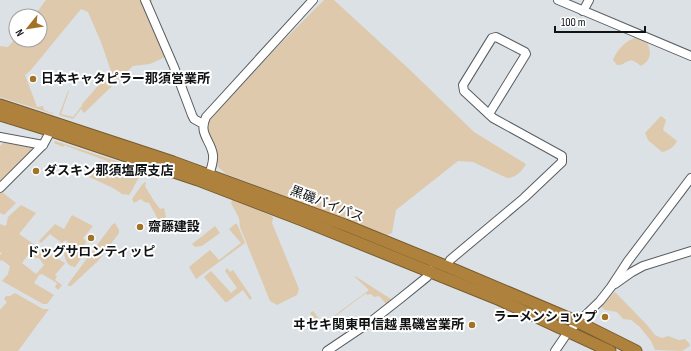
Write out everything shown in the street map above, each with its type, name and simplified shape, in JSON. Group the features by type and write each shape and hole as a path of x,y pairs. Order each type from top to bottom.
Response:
{"highway":[{"name":"黒磯バイパス","path":"0,105 53,127 345,225 578,322 636,351"},
{"name":"黒磯バイパス","path":"0,115 53,127"},
{"name":"黒磯バイパス","path":"208,179 430,270 500,300 610,351"}],"street":[{"path":"145,0 174,67 192,115 194,119 203,124"},
{"path":"208,179 213,162 213,156 204,132 203,124 206,117 313,0"},
{"path":"558,0 691,56"},
{"path":"584,11 589,0"},
{"path":"448,267 450,260 524,198 562,162 562,156 488,114 464,91 463,85 492,38 496,37 525,52 526,54 488,114"},
{"path":"0,188 43,145 53,127"},
{"path":"0,137 43,145"},
{"path":"555,351 568,332 611,287 628,261 691,178"},
{"path":"611,287 643,266 691,251"},
{"path":"327,351 373,320 401,298 427,277 430,270"}],"shaded area":[{"path":"46,0 152,0 148,14 165,57 150,64 133,66 84,113 81,109 73,119 59,115 68,91 61,114 73,117 83,103 111,71 101,42 88,12 81,9 30,71 25,75 37,107 43,106 44,110 53,112 53,114 0,97 0,46 8,48 48,48 48,8 40,8"},
{"path":"324,0 334,0 409,69 474,132 526,164 521,172 513,177 507,178 473,162 458,161 396,210 392,233 387,235 226,174 218,167 207,130 208,121 283,41"},
{"path":"635,38 646,41 649,48 650,55 645,64 641,66 630,60 621,65 617,65 613,60 617,53 622,46 631,39"},
{"path":"661,116 666,120 663,130 677,141 671,148 662,152 648,140 645,133"},
{"path":"55,141 141,169 141,173 129,195 122,194 113,188 87,176 91,172 98,174 106,166 107,161 64,145 63,147 54,143"},
{"path":"4,142 31,145 33,149 32,153 0,185 0,146"},
{"path":"145,182 145,186 154,201 160,209 164,208 166,217 158,219 149,203 144,202 141,199 134,203 132,199"},
{"path":"2,192 16,203 4,215 0,213 0,193"},
{"path":"232,200 272,216 272,223 299,289 297,295 277,305 270,301 240,227 239,218 231,203"},
{"path":"21,205 36,213 19,234 35,245 22,263 36,274 44,265 39,258 35,258 34,256 40,248 65,263 55,275 57,276 55,280 62,285 58,290 55,287 57,283 42,274 39,275 34,283 54,295 47,304 43,304 2,281 8,274 10,266 2,260 0,261 0,255 2,253 0,252 0,224 6,226 8,217"},
{"path":"72,215 93,226 83,238 86,241 85,245 89,248 75,267 67,263 65,259 64,254 69,247 66,240 62,243 50,234 41,243 39,241 55,224 64,229"},
{"path":"115,223 119,233 98,261 71,286 68,286 112,225"},
{"path":"237,224 245,243 196,279 189,267 210,250 219,260 241,243 229,229"},
{"path":"215,226 220,233 202,246 195,247 192,244"},
{"path":"227,268 230,272 233,270 252,298 250,300 243,290 225,302 204,277 211,271 231,293 237,288 225,271"},
{"path":"355,276 394,301 388,306 379,296 374,297 371,294 367,295 366,293 321,327 310,313 313,311 320,320 325,319 327,321 369,290"},
{"path":"615,292 655,335 662,338 668,336 679,340 685,339 690,346 682,351 655,350 651,341 639,326 631,320 623,319 617,312 605,310 600,306"},
{"path":"15,293 43,309 49,309 18,351 0,351 0,310 7,302 4,299 6,296 10,296"}],"place":[{"name":"日本キャタピラー那須営業所","path":"33,79"},
{"name":"ダスキン那須塩原支店","path":"36,171"},
{"name":"齋藤建設","path":"140,227"},
{"name":"ドッグサロンティッピ","path":"91,238"},
{"name":"ラーメンショップ","path":"605,317"},
{"name":"ヰセキ関東甲信越 黒磯営業所","path":"472,325"}]}
